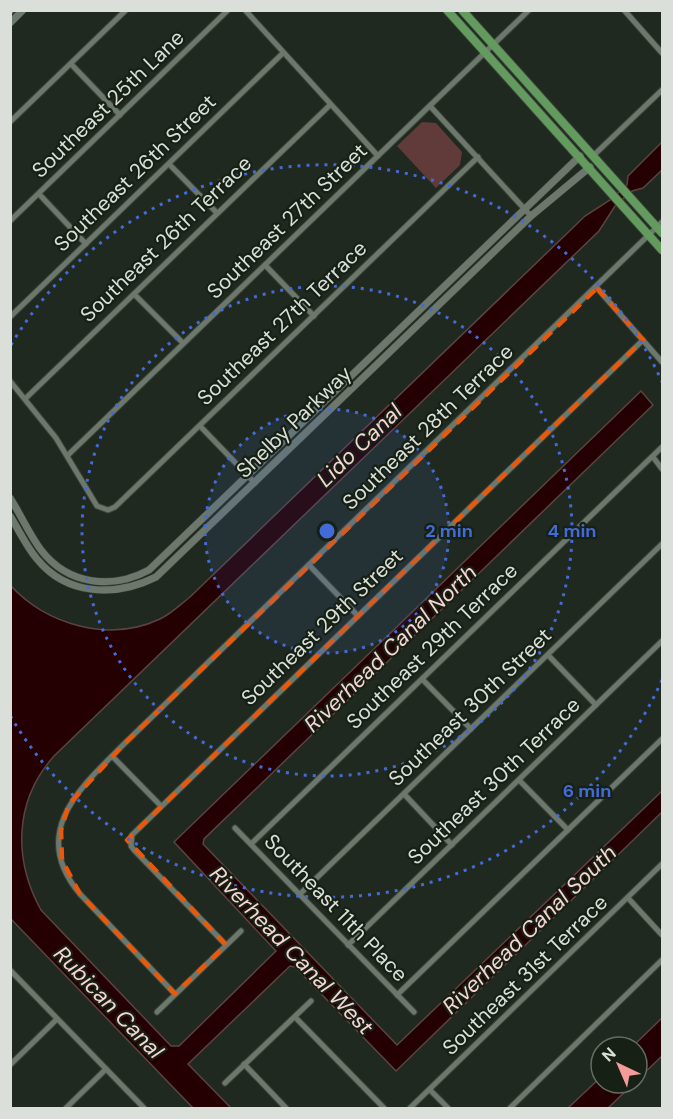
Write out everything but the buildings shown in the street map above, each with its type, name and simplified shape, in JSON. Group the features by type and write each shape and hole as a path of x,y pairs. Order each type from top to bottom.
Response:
{"main road":[{"path":"447,10 663,250"},
{"path":"462,10 633,200 661,227"},
{"path":"553,127 564,132 580,150 594,155"},
{"path":"580,156 594,164 607,178 618,183"}],"street":[{"path":"10,23 23,10"},
{"path":"10,122 126,10"},
{"name":"Southeast 25th Lane","path":"10,221 228,10"},
{"path":"244,10 378,156"},
{"name":"Southeast 27th Street","path":"68,455 529,10"},
{"path":"624,10 663,52"},
{"name":"Southeast 26th Street","path":"10,317 283,53"},
{"path":"71,64 120,115"},
{"path":"594,155 663,90"},
{"name":"Southeast 26th Terrace","path":"26,398 330,105"},
{"path":"430,105 528,213"},
{"name":"Shelby Parkway","path":"10,516 40,563 62,580 80,588 106,591 126,589 144,583 167,569 528,213 580,156"},
{"name":"Southeast 27th Terrace","path":"68,455 97,506 108,510 115,507 478,158"},
{"path":"169,164 217,213"},
{"name":"Shelby Parkway","path":"10,498 43,553 59,568 77,577 96,582 122,581 143,574 161,562 528,213 590,167"},
{"path":"39,194 86,244"},
{"name":"Southeast 28th Terrace","path":"176,994 80,894 69,879 61,854 63,817 76,792 661,227"},
{"path":"265,265 314,316"},
{"path":"597,288 663,362"},
{"path":"134,294 183,344"},
{"name":"Southeast 29th Street","path":"226,945 134,850 130,840 132,835 643,340"},
{"path":"10,381 26,398 68,455"},
{"path":"200,426 255,483"},
{"name":"Southeast 29th Terrace","path":"251,844 663,447"},
{"path":"652,457 663,469"},
{"name":"Southeast 30th Street","path":"300,894 663,544"},
{"path":"161,562 167,569"},
{"path":"309,565 358,616"},
{"name":"Southeast 30th Terrace","path":"348,945 663,641"},
{"path":"548,655 596,705"},
{"path":"422,679 471,729"},
{"path":"397,995 663,739"},
{"path":"112,756 161,806"},
{"path":"519,780 568,830"},
{"path":"404,794 452,845"},
{"name":"Southeast 11th Place","path":"235,828 414,1012"},
{"name":"Southeast 31st Terrace","path":"410,1108 663,864"},
{"path":"627,898 663,935"},
{"path":"157,1012 242,931"},
{"path":"510,1108 663,960"},
{"path":"10,970 144,1108"},
{"path":"225,1083 311,1001"},
{"path":"295,1017 384,1108"},
{"path":"10,1065 57,1019"},
{"path":"244,1064 286,1108"},
{"path":"66,1108 106,1069"},
{"path":"430,1090 448,1108"}],"highlighted area":[{"path":"597,288 643,340 127,840 226,945 175,994 80,894 62,860 61,830 69,804 124,744"}],"shaded area":[{"path":"422,122 436,123 462,152 460,165 436,188 397,146"}],"water":[{"path":"662,142 662,170 643,188 632,191 615,206 599,231 54,756 41,773 31,792 25,811 22,851 32,891 41,910 171,1046 179,1046 276,951 174,842 641,391 653,405 204,839 203,844 397,1045 662,791 662,812 396,1071 295,967 290,966 188,1064 231,1108 193,1108 11,919 10,585 42,611 80,626 120,629 140,626 168,614 190,597 585,216 610,200 627,185 628,176"},
{"path":"662,1018 662,1056 649,1068 649,1035 644,1035"},
{"path":"589,1088 589,1095 622,1095 608,1108 568,1108"}],"water label":[{"name":"Lido Canal","path":"359,445"},
{"name":"Riverhead Canal North","path":"390,648"},
{"name":"Riverhead Canal South","path":"529,929"},
{"name":"Riverhead Canal West","path":"292,950"},
{"name":"Rubican Canal","path":"109,1002"}]}
